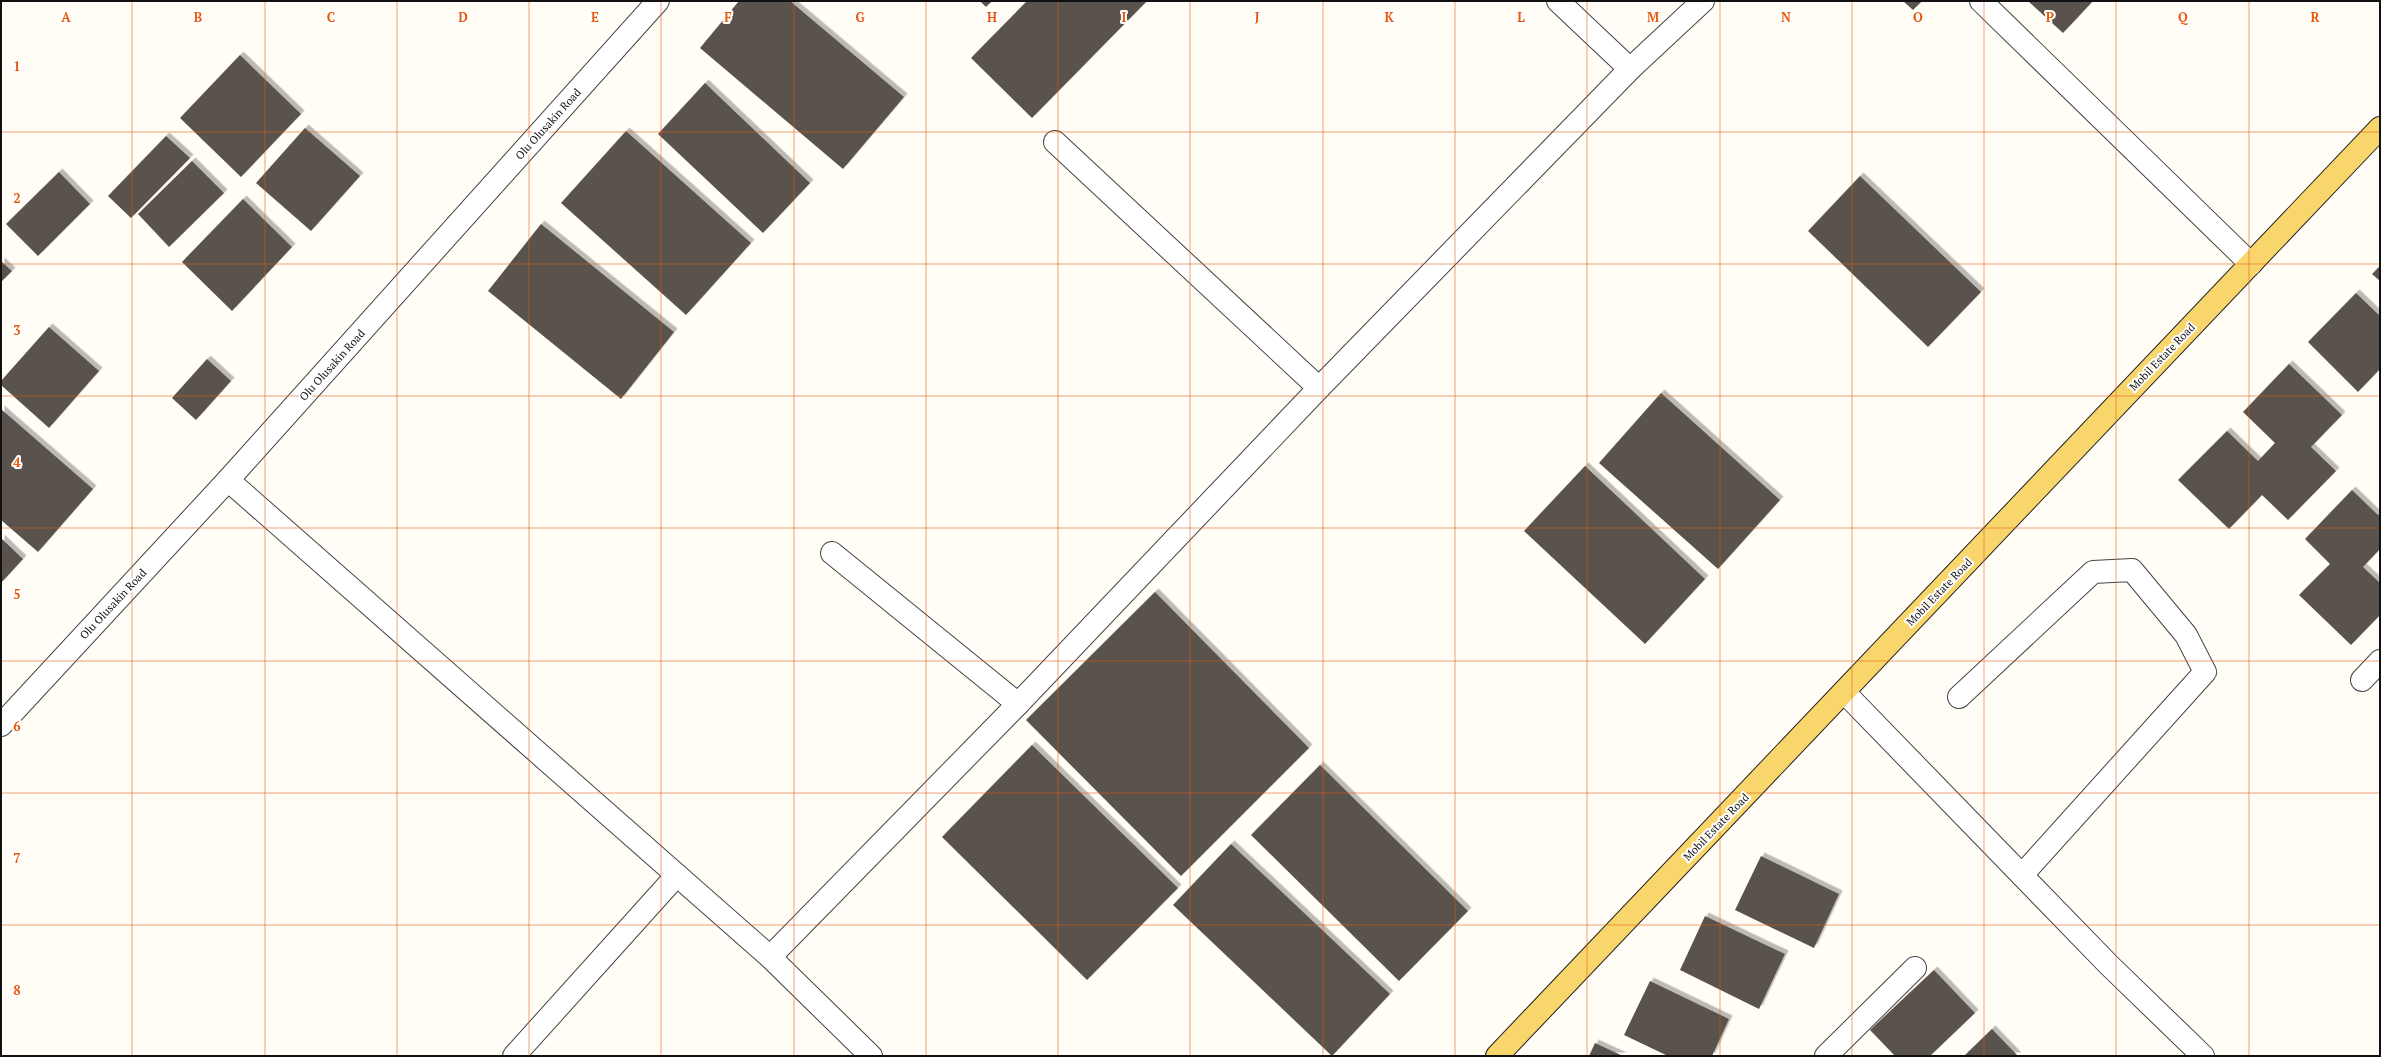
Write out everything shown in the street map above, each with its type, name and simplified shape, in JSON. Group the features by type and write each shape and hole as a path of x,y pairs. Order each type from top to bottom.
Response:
{"main road":[{"name":"Mobil Estate Road","path":"1498,1056 2380,129"}],"street":[{"name":"Olu Olusakin Road","path":"1,725 228,480 658,1"},
{"path":"1558,1 1630,69"},
{"path":"770,957 1018,704 1319,388 1630,69 1703,1"},
{"path":"1981,1 2251,264"},
{"path":"1055,142 1319,388"},
{"path":"228,480 770,957 871,1056"},
{"path":"832,553 1018,704"},
{"path":"1959,697 2093,572 2132,570 2186,635 2205,672 2022,875"},
{"path":"2362,680 2380,661"},
{"path":"1844,692 2022,875 2203,1056"},
{"path":"514,1056 677,875"},
{"path":"1826,1056 1915,968"}],"building":[{"path":"739,1 790,1 904,97 843,169 700,48"},
{"path":"980,1 992,1 986,7"},
{"path":"1027,1 1147,1 1032,118 971,58"},
{"path":"1903,1 1922,1 1913,10"},
{"path":"2028,1 2093,1 2063,33"},
{"path":"240,55 301,114 241,177 180,118"},
{"path":"705,83 810,183 763,233 658,134"},
{"path":"305,128 360,176 311,231 256,183"},
{"path":"626,131 751,243 686,315 561,203"},
{"path":"166,136 190,158 131,218 108,196"},
{"path":"192,161 224,193 169,247 138,214"},
{"path":"59,172 90,204 38,256 6,224"},
{"path":"1860,176 1981,292 1928,347 1808,231"},
{"path":"243,199 292,247 232,311 182,262"},
{"path":"541,224 674,332 621,399 488,291"},
{"path":"1,261 12,271 1,282"},
{"path":"2380,266 2380,281 2372,274"},
{"path":"2356,293 2380,316 2380,369 2358,392 2308,342"},
{"path":"49,327 99,371 49,428 1,385 1,381"},
{"path":"207,359 231,381 196,420 172,398"},
{"path":"2289,364 2342,415 2311,447 2336,471 2288,520 2262,495 2229,529 2178,480 2227,431 2258,461 2275,443 2243,412"},
{"path":"1661,393 1780,500 1718,569 1599,463"},
{"path":"1,409 93,489 38,552 1,520"},
{"path":"1585,466 1705,579 1645,644 1524,531"},
{"path":"2352,490 2378,515 2380,513 2380,549 2363,567 2380,583 2380,615 2351,645 2299,595 2330,564 2305,539"},
{"path":"1,538 23,559 1,583"},
{"path":"1155,592 1309,748 1181,876 1026,720"},
{"path":"1032,745 1178,888 1087,980 942,837"},
{"path":"1320,765 1468,911 1399,981 1251,835"},
{"path":"1231,844 1390,994 1332,1056 1173,905"},
{"path":"1761,856 1839,894 1814,948 1735,910"},
{"path":"1705,916 1785,954 1759,1009 1680,970"},
{"path":"1934,970 1975,1013 1930,1056 1895,1056 1870,1030"},
{"path":"1650,981 1729,1019 1712,1056 1668,1056 1624,1035"},
{"path":"1992,1029 2018,1056 1964,1056"},
{"path":"1595,1043 1623,1056 1589,1056"}]}
